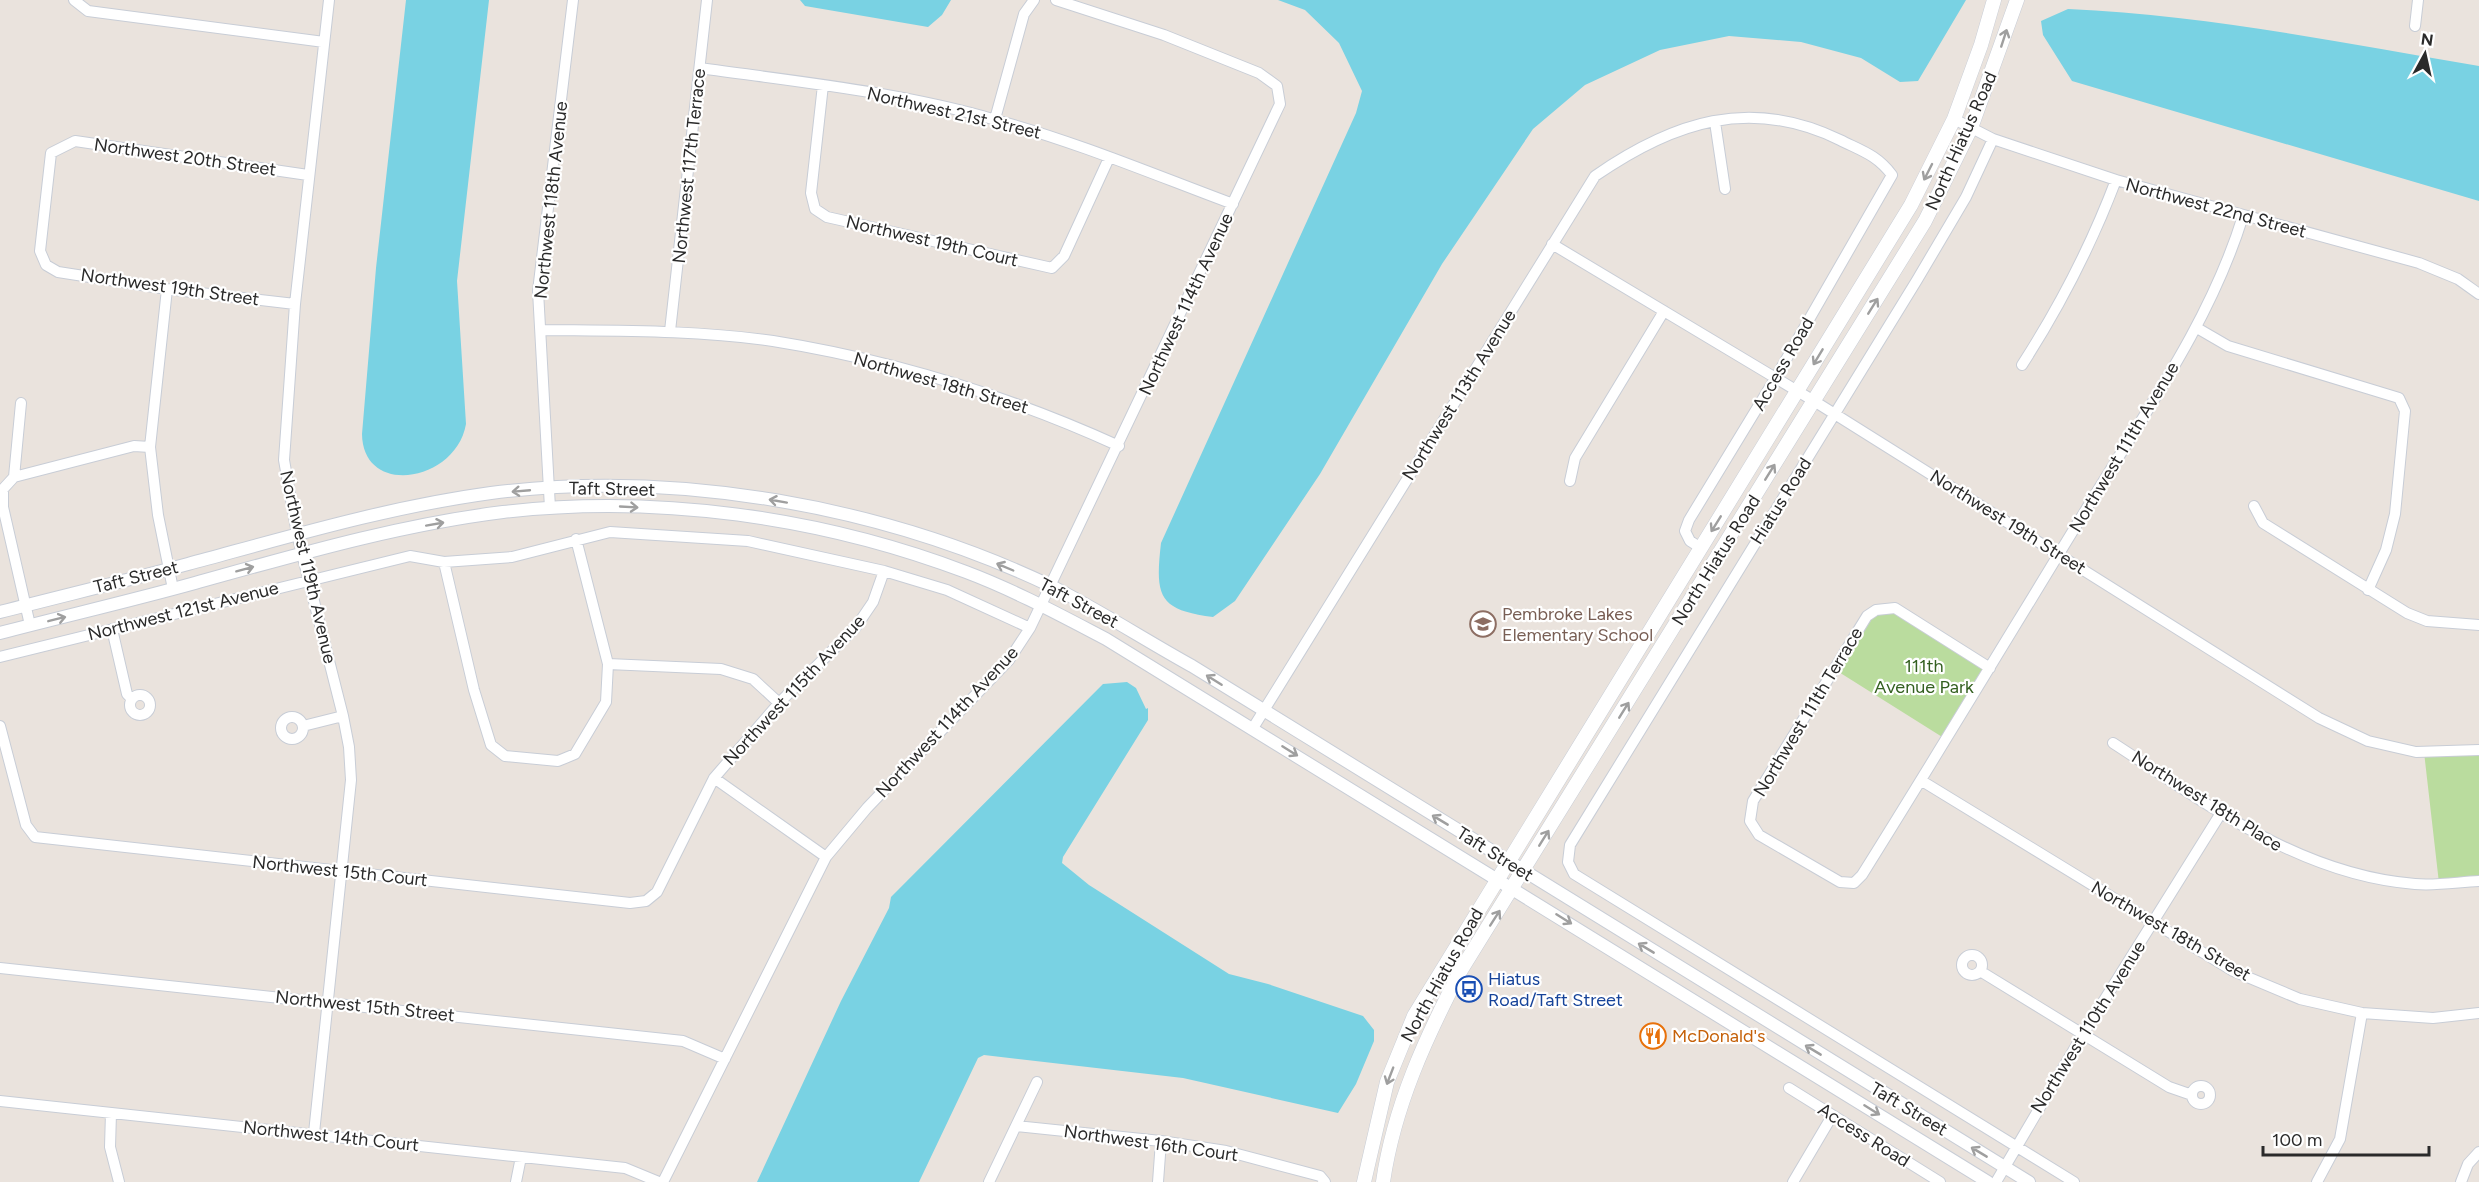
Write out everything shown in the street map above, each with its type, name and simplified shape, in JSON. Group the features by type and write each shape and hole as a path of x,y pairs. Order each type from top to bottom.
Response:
{"main road":[{"name":"North Hiatus Road","path":"1364,1182 1387,1082 1414,1016 1911,205 1954,119 1981,45 1994,0"},
{"name":"North Hiatus Road","path":"1383,1182 1404,1093 1429,1031 1461,970 1514,888 1925,221 1971,128 2017,0"},
{"path":"1576,749 1593,759"}],"street":[{"name":"Northwest 119th Avenue","path":"314,1133 351,780 349,747 343,716 297,534 284,460 295,304 329,0"},
{"name":"Northwest 118th Avenue","path":"550,508 542,330 538,291 573,0"},
{"name":"Northwest 117th Terrace","path":"670,332 707,0"},
{"path":"995,119 1024,14 1034,0"},
{"name":"Northwest 114th Avenue","path":"661,1182 826,857 867,808 1009,660 1030,628 1119,446 1280,104 1277,86 1259,73 1174,39 1056,0"},
{"path":"2415,26 2418,0"},
{"path":"74,1 88,11 324,42"},
{"name":"Northwest 21st Street","path":"700,68 906,99 995,119 1233,204"},
{"name":"Northwest 19th Court","path":"823,85 812,194 815,209 827,217 1052,268 1064,256 1109,158"},
{"name":"Access Road","path":"1701,548 1690,541 1685,531 1689,520 1776,377 1892,175 1881,160 1815,128 1782,119 1739,117 1715,122"},
{"name":"Northwest 22nd Street","path":"1954,119 1993,140 2116,180 2419,263 2458,279 2479,294"},
{"path":"1715,122 1725,189"},
{"name":"Northwest 113th Avenue","path":"1253,728 1595,176 1632,150 1681,128 1715,122"},
{"name":"Hiatus Road","path":"1568,862 1570,845 1966,197 1993,140"},
{"name":"Northwest 20th Street","path":"46,265 40,251 51,153 62,145 75,141 308,175"},
{"path":"2022,364 2052,318 2093,239 2116,180"},
{"name":"Northwest 111th Avenue","path":"1854,883 1862,875 1922,781 2197,328 2231,255 2243,216"},
{"name":"Northwest 19th Street","path":"1552,244 1776,377 2319,718 2368,741 2416,752 2479,750"},
{"name":"Northwest 19th Street","path":"46,265 58,272 167,289 295,304"},
{"path":"167,289 150,447 158,515 173,589"},
{"path":"1570,481 1575,458 1664,311"},
{"path":"2197,328 2228,346 2399,398 2405,411 2395,514 2386,550 2368,590"},
{"name":"Northwest 18th Street","path":"542,330 670,332 771,341 915,371 1063,421 1119,446"},
{"path":"14,477 21,403"},
{"path":"30,625 3,507 3,489 14,477 134,446 150,447"},
{"name":"Taft Street","path":"0,612 297,534 427,503 549,488 690,490 805,506 883,523 974,554 1051,586 1263,710 1523,873 2029,1182"},
{"path":"800,525 805,506"},
{"path":"2254,506 2263,523 2407,613 2427,621 2479,625"},
{"name":"Taft Street","path":"0,633 302,554 430,524 550,508 619,507 748,516 800,525 876,543 966,572 1042,605 1106,639 1514,888 1988,1182"},
{"name":"Northwest 121st Avenue","path":"0,657 309,579 410,556 444,562 512,556 576,538 610,532 748,541 884,571 947,590 1030,628"},
{"path":"444,562 474,690 491,746 505,756 558,761 575,754 606,702 608,664 576,538"},
{"name":"Northwest 115th Avenue","path":"646,901 657,892 714,778 779,703 856,627 873,602 884,571"},
{"name":"Northwest 111th Terrace","path":"1854,883 1840,882 1759,835 1750,821 1752,801 1867,616 1876,610 1895,608 1990,668"},
{"path":"112,629 127,694 132,699"},
{"path":"608,664 721,669 753,679 779,703"},
{"path":"303,726 343,716"},
{"name":"Northwest 15th Court","path":"0,726 26,825 35,837 630,903 646,901"},
{"name":"Northwest 18th Place","path":"2113,743 2221,813 2288,851 2345,872 2416,884 2479,881"},
{"path":"1327,774 1338,757"},
{"path":"714,778 826,857"},
{"name":"Northwest 18th Street","path":"1922,781 2233,971 2300,999 2362,1013 2433,1018 2479,1013"},
{"name":"Northwest 110th Avenue","path":"1996,1182 2015,1146 2083,1034 2221,813"},
{"name":"Taft Street","path":"1568,862 1574,874 2074,1182"},
{"path":"1658,978 1670,962"},
{"name":"Northwest 15th Street","path":"0,968 683,1041 725,1059"},
{"path":"1980,971 2169,1087 2192,1095"},
{"path":"2317,1182 2340,1139 2362,1013"},
{"path":"1760,1041 1771,1025"},
{"path":"989,1182 1037,1082"},
{"name":"Access Road","path":"1789,1088 1940,1182"},
{"name":"Northwest 14th Court","path":"0,1101 625,1167 661,1182"},
{"path":"111,1113 110,1147 119,1182"},
{"path":"1793,1182 1832,1116"},
{"name":"Northwest 16th Court","path":"1016,1126 1161,1141 1226,1151 1323,1179"},
{"path":"1158,1182 1161,1141"},
{"path":"2461,1182 2468,1164 2479,1152"},
{"path":"516,1182 520,1157"}],"green space":[{"name":"111th Avenue Park","path":"1895,608 1990,668 1947,740 1834,669 1867,616"},
{"path":"2479,750 2479,881 2439,883 2424,752"}],"water":[{"path":"406,0 489,0 457,281 466,424 459,444 446,459 429,470 411,475 393,474 377,468 366,454 362,434 376,268"},
{"path":"800,0 951,0 942,15 928,27 805,6"},
{"path":"1278,0 1966,0 1918,81 1900,82 1861,58 1801,42 1729,36 1660,50 1585,85 1533,129 1442,264 1320,474 1235,601 1213,617 1181,610 1164,597 1160,588 1159,576 1161,543 1356,113 1362,91 1339,43 1305,10"},
{"path":"2068,9 2120,12 2223,24 2326,39 2479,66 2479,201 2072,81 2043,35 2041,21"},
{"path":"1127,682 1136,688 1146,709 1148,708 1148,720 1063,857 1062,863 1089,885 1229,974 1268,984 1363,1016 1374,1030 1374,1041 1356,1084 1338,1113 1183,1078 984,1055 978,1058 919,1182 757,1182 841,1001 889,908 891,897 1103,684"}],"place":[{"name":"Pembroke Lakes Elementary School","path":"1483,624"},
{"name":"Hiatus Road/Taft Street","path":"1469,989"},
{"name":"McDonald's","path":"1653,1036"}]}
